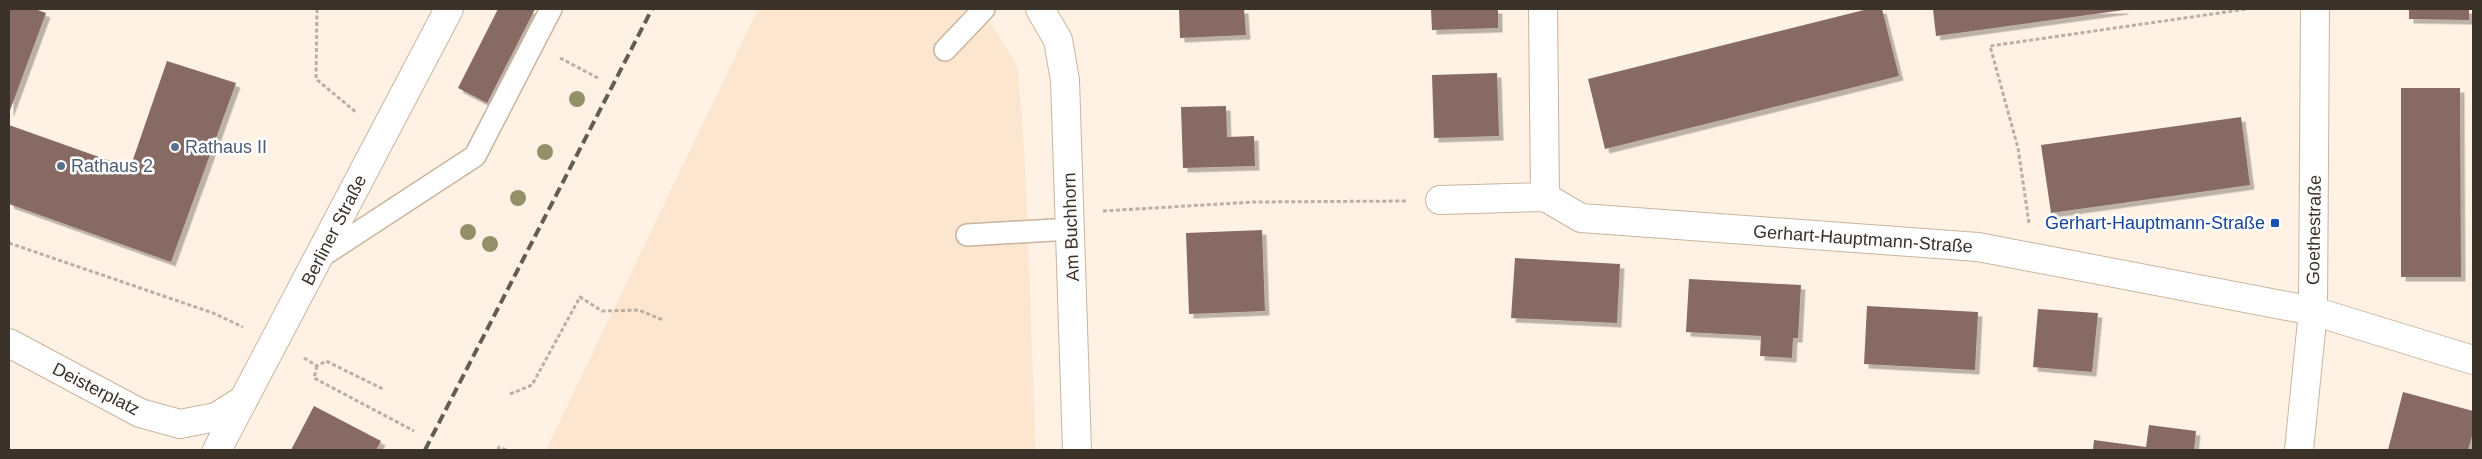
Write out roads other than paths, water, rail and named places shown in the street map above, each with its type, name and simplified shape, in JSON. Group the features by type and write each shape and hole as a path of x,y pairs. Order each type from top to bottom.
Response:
{"street":[{"name":"Berliner Straße","path":"217,450 276,342 449,9"},
{"name":"Am Buchhorn","path":"1040,9 1058,40 1065,80 1078,450"},
{"path":"1440,200 1546,197 1543,9"},
{"name":"Goethestraße","path":"2299,450 2313,310 2315,9"},
{"name":"Gerhart-Hauptmann-Straße","path":"1546,197 1581,218 1978,247 2313,310 2473,360"},
{"name":"Deisterplatz","path":"9,343 140,414 180,424 216,417 243,400"}],"lane":[{"path":"319,258 475,156 551,9"},
{"path":"945,50 984,9"},
{"path":"967,235 1070,221"}],"railway":[{"path":"425,450 652,9"}],"place":[{"name":"Rathaus II","path":"175,147"},
{"name":"Rathaus 2","path":"61,166"},
{"name":"Gerhart-Hauptmann-Straße","path":"2275,223"}]}
